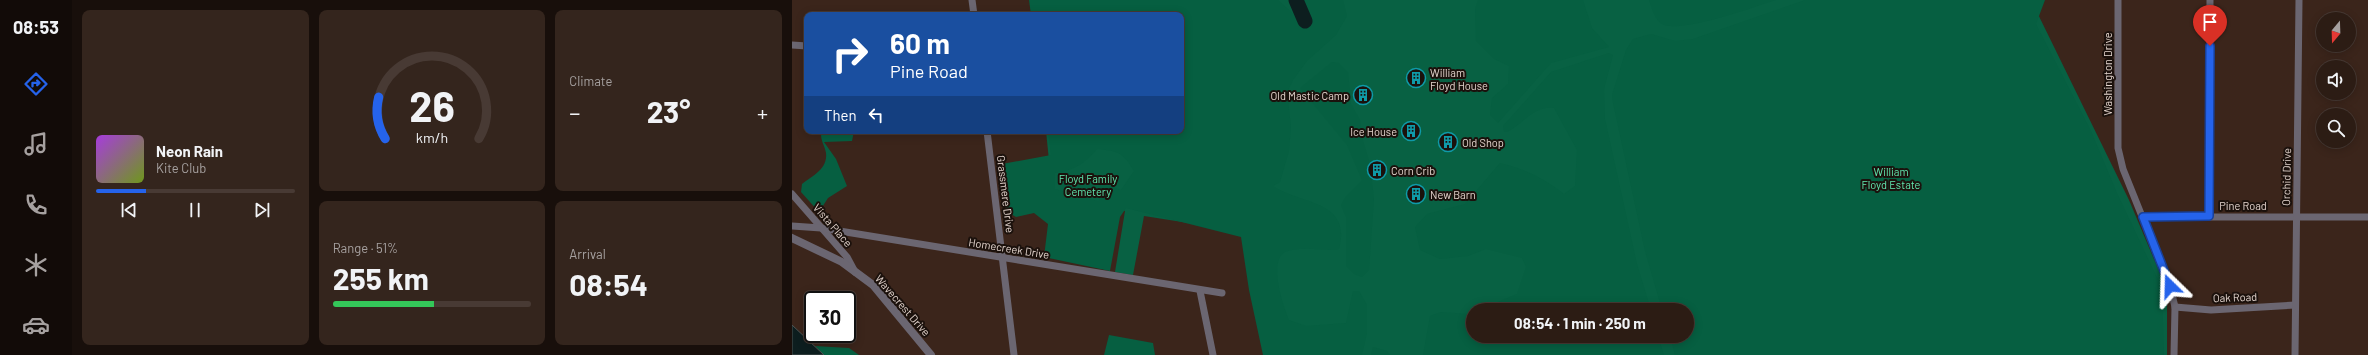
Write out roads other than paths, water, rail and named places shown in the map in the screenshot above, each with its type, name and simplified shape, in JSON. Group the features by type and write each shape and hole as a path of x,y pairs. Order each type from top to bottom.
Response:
{"street":[{"path":"972,0 974,12"},
{"name":"Washington Drive","path":"2118,0 2118,148 2123,169 2170,286 2175,307 2174,355"},
{"path":"2209,216 2210,0"},
{"name":"Orchid Drive","path":"2295,355 2299,0"},
{"path":"792,45 804,46"},
{"name":"Grassmere Drive","path":"987,134 1014,355"},
{"name":"Vista Place","path":"792,194 847,257 856,272"},
{"name":"Pine Road","path":"2143,217 2368,217"},
{"name":"Homecreek Drive","path":"792,226 821,228 1222,294"},
{"name":"Wavecrest Drive","path":"792,238 842,262 873,285 931,355"},
{"path":"1200,291 1214,355"},
{"name":"Oak Road","path":"2175,307 2211,310 2295,305"}],"waterway":[{"path":"1296,0 1305,21"}],"place":[{"name":"William Floyd House","path":"1416,78"},
{"name":"Old Mastic Camp","path":"1363,95"},
{"name":"Ice House","path":"1411,131"},
{"name":"Old Shop","path":"1448,142"},
{"name":"Corn Crib","path":"1377,170"},
{"name":"New Barn","path":"1416,194"}],"park label":[{"name":"William Floyd Estate","path":"1891,177"},
{"name":"Floyd Family Cemetery","path":"1088,184"}]}
